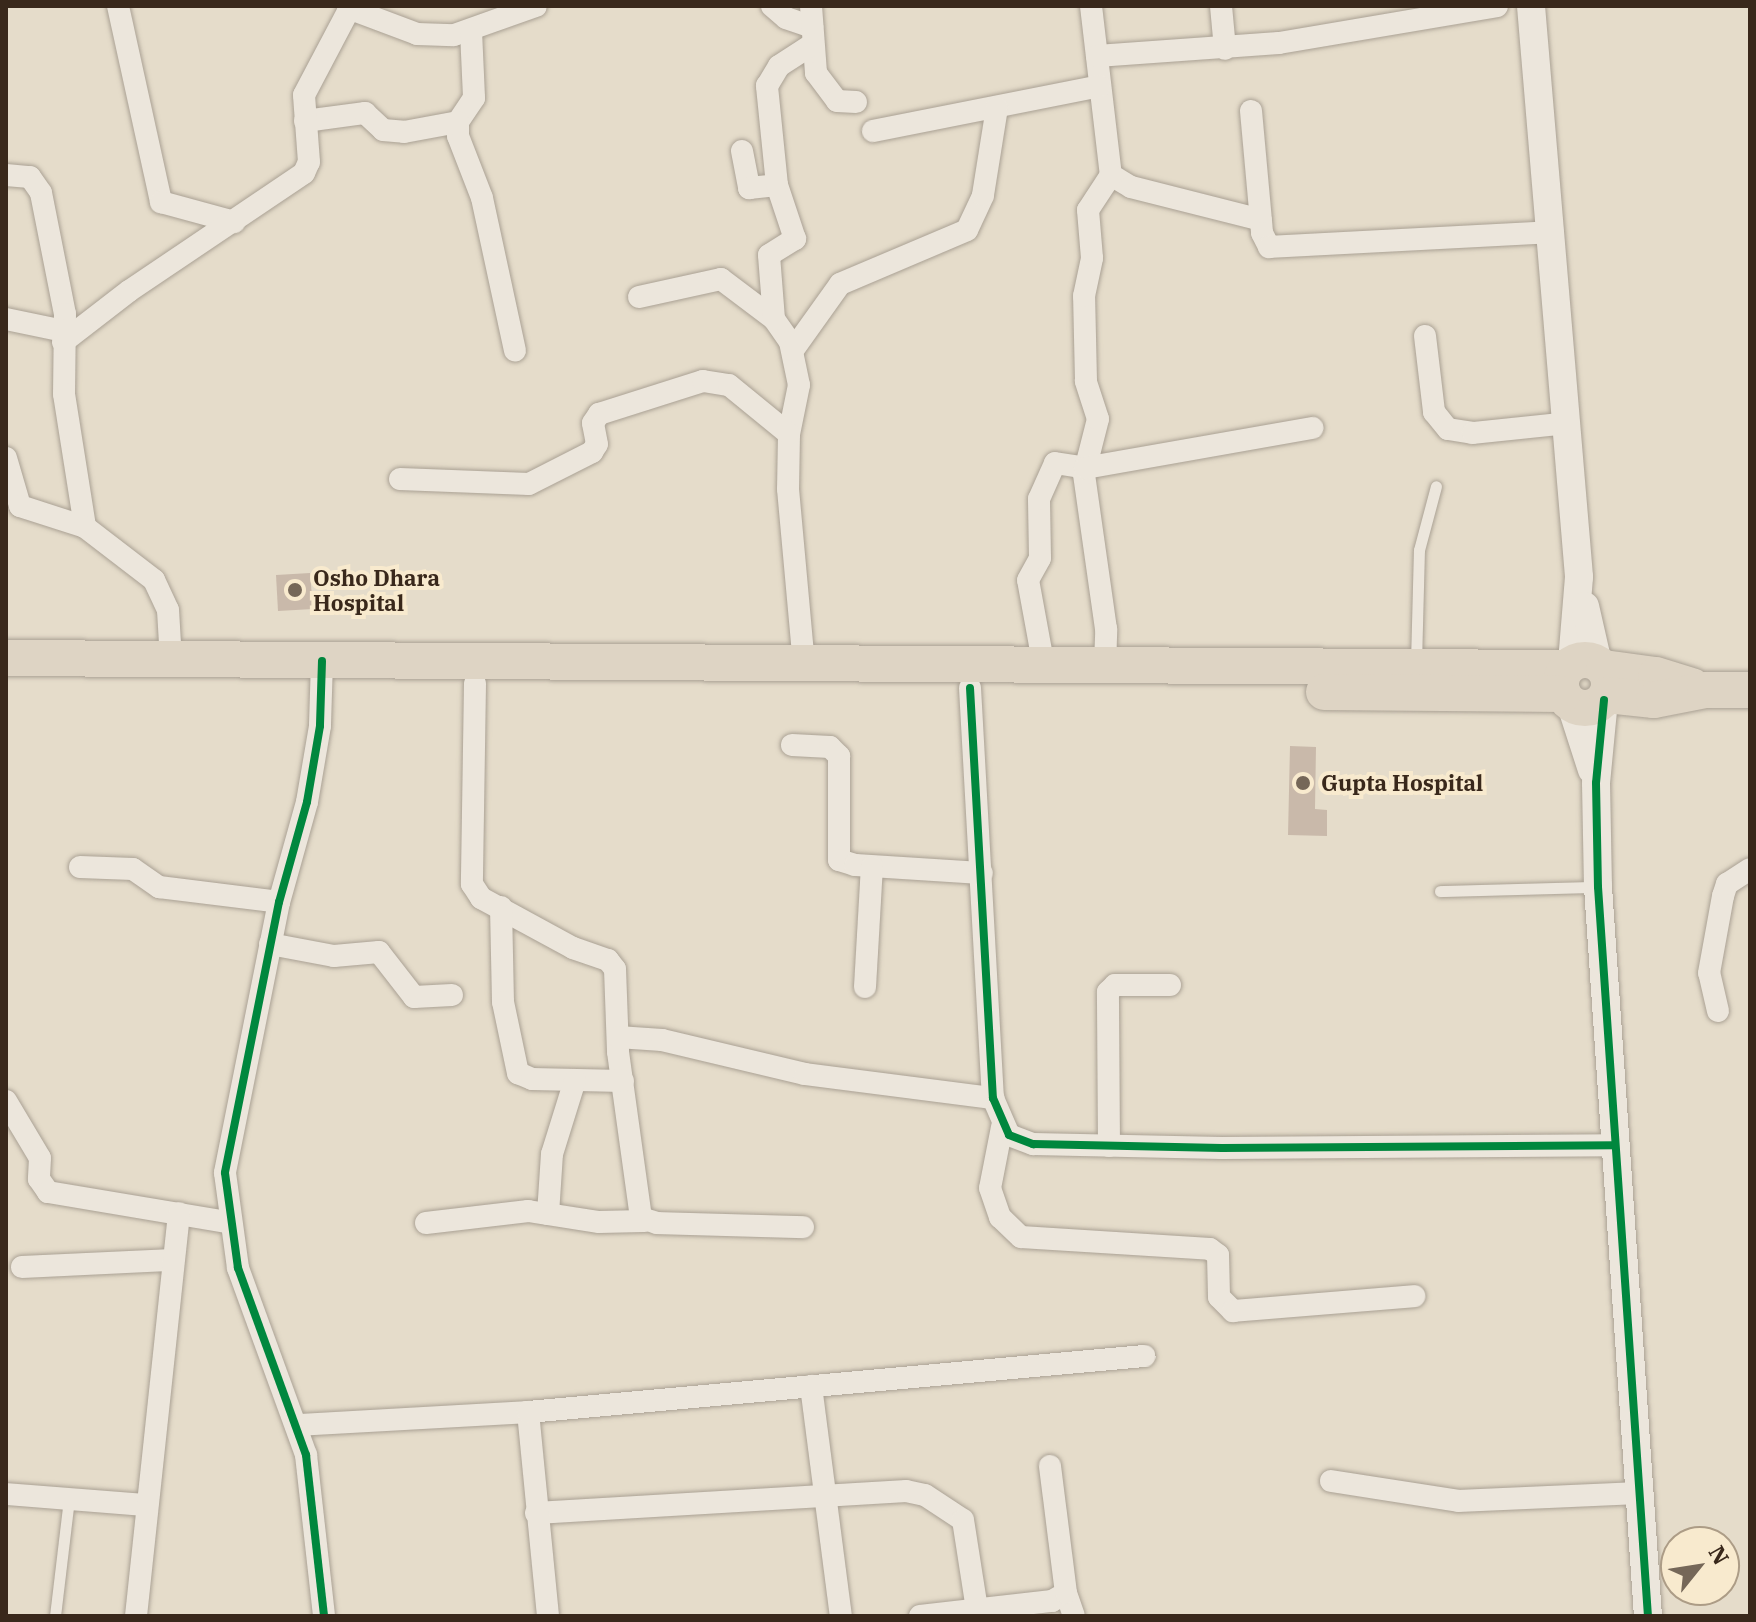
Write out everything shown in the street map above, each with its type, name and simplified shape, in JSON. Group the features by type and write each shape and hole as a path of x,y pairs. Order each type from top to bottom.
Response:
{"highway":[{"path":"6,658 171,660 475,684 970,688 1586,682 1656,675 1705,690 1750,690"},
{"path":"6,679 804,664 1416,669 1586,682"}],"street":[{"path":"118,6 161,202 234,222"},
{"path":"64,336 304,173 309,162 305,121 308,84 350,7 417,34 471,31 536,6"},
{"path":"772,6 812,26"},
{"path":"1091,6 1111,175 1088,210 1092,258 1084,296 1086,381 1098,419 1085,468 1106,629 1105,666"},
{"path":"1221,6 1225,49"},
{"path":"1097,56 1225,49 1497,6"},
{"path":"1531,6 1553,232 1596,783 1598,887 1648,1616"},
{"path":"812,26 816,73 829,94 856,102"},
{"path":"774,319 769,255 795,239 777,185 767,86 812,26"},
{"path":"471,31 474,98 458,122 461,146 482,198 515,350"},
{"path":"873,131 1100,86"},
{"path":"793,350 840,284 967,230 983,195 997,108"},
{"path":"1251,111 1261,220 1269,247 1284,250 1553,232"},
{"path":"305,121 365,113 383,130 404,132 458,122"},
{"path":"742,151 749,188 777,185"},
{"path":"6,175 30,177 41,193 64,302 64,394 85,527"},
{"path":"1111,175 1131,187 1261,220"},
{"path":"639,297 721,279 774,319 793,350 799,385 789,434 790,525 804,664"},
{"path":"6,319 64,336"},
{"path":"1425,336 1434,412 1448,429 1473,433 1568,423"},
{"path":"400,479 508,486 536,481 596,448 593,423 599,414 703,381 729,385 789,434"},
{"path":"1044,667 1028,580 1040,558 1039,499 1055,463 1085,468 1313,428"},
{"path":"6,458 20,506 85,527 154,580 168,610 171,660"},
{"path":"322,672 307,802 279,902 225,1173 228,1222 238,1268 298,1425 324,1616"},
{"path":"475,684 470,877 481,898 611,963 617,977 618,1037 644,1221"},
{"path":"970,688 993,1098 1002,1127 990,1188 1000,1217 1021,1237 1217,1251 1219,1297 1233,1311 1414,1296"},
{"path":"792,745 830,747 839,756 837,855 844,863 982,873"},
{"path":"80,867 133,869 159,887 279,902"},
{"path":"865,987 872,867"},
{"path":"1718,1011 1709,973 1723,896 1727,884 1750,869"},
{"path":"501,907 501,978 512,1065 532,1079 623,1081"},
{"path":"270,944 334,956 379,952 414,997 452,995"},
{"path":"1109,1146 1108,992 1115,985 1170,985"},
{"path":"618,1037 662,1040 805,1074 993,1098"},
{"path":"548,1214 552,1154 575,1080"},
{"path":"6,1101 40,1158 39,1179 48,1192 228,1222"},
{"path":"1002,1127 1033,1144 1416,1150 1615,1145"},
{"path":"426,1223 513,1212 599,1222 803,1227"},
{"path":"136,1616 179,1213"},
{"path":"22,1267 173,1260"},
{"path":"298,1425 528,1412 1144,1356"},
{"path":"811,1386 829,1497 841,1616"},
{"path":"528,1412 548,1616"},
{"path":"1050,1466 1066,1593 1074,1616"},
{"path":"1331,1481 1468,1502 1639,1493"},
{"path":"536,1513 906,1491 955,1510 965,1530 977,1609"},
{"path":"6,1494 147,1505"},
{"path":"920,1616 1052,1601 1066,1593"}],"lane":[{"path":"1416,669 1419,550 1436,486"},
{"path":"1440,891 1598,887"},
{"path":"55,1616 69,1499"}],"building":[{"path":"310,573 313,609 278,611 276,575"},
{"path":"1290,746 1316,747 1315,809 1327,810 1327,836 1288,835"}],"cycle path":[{"path":"322,661 320,726 307,802 279,902 225,1173 238,1268 306,1455 324,1616"},
{"path":"970,688 993,1098 1009,1135 1033,1144 1222,1148 1615,1145"},
{"path":"1604,700 1596,783 1598,887 1648,1616"}],"place":[{"name":"Osho Dhara Hospital","path":"295,590"},
{"name":"Gupta Hospital","path":"1303,783"}]}
